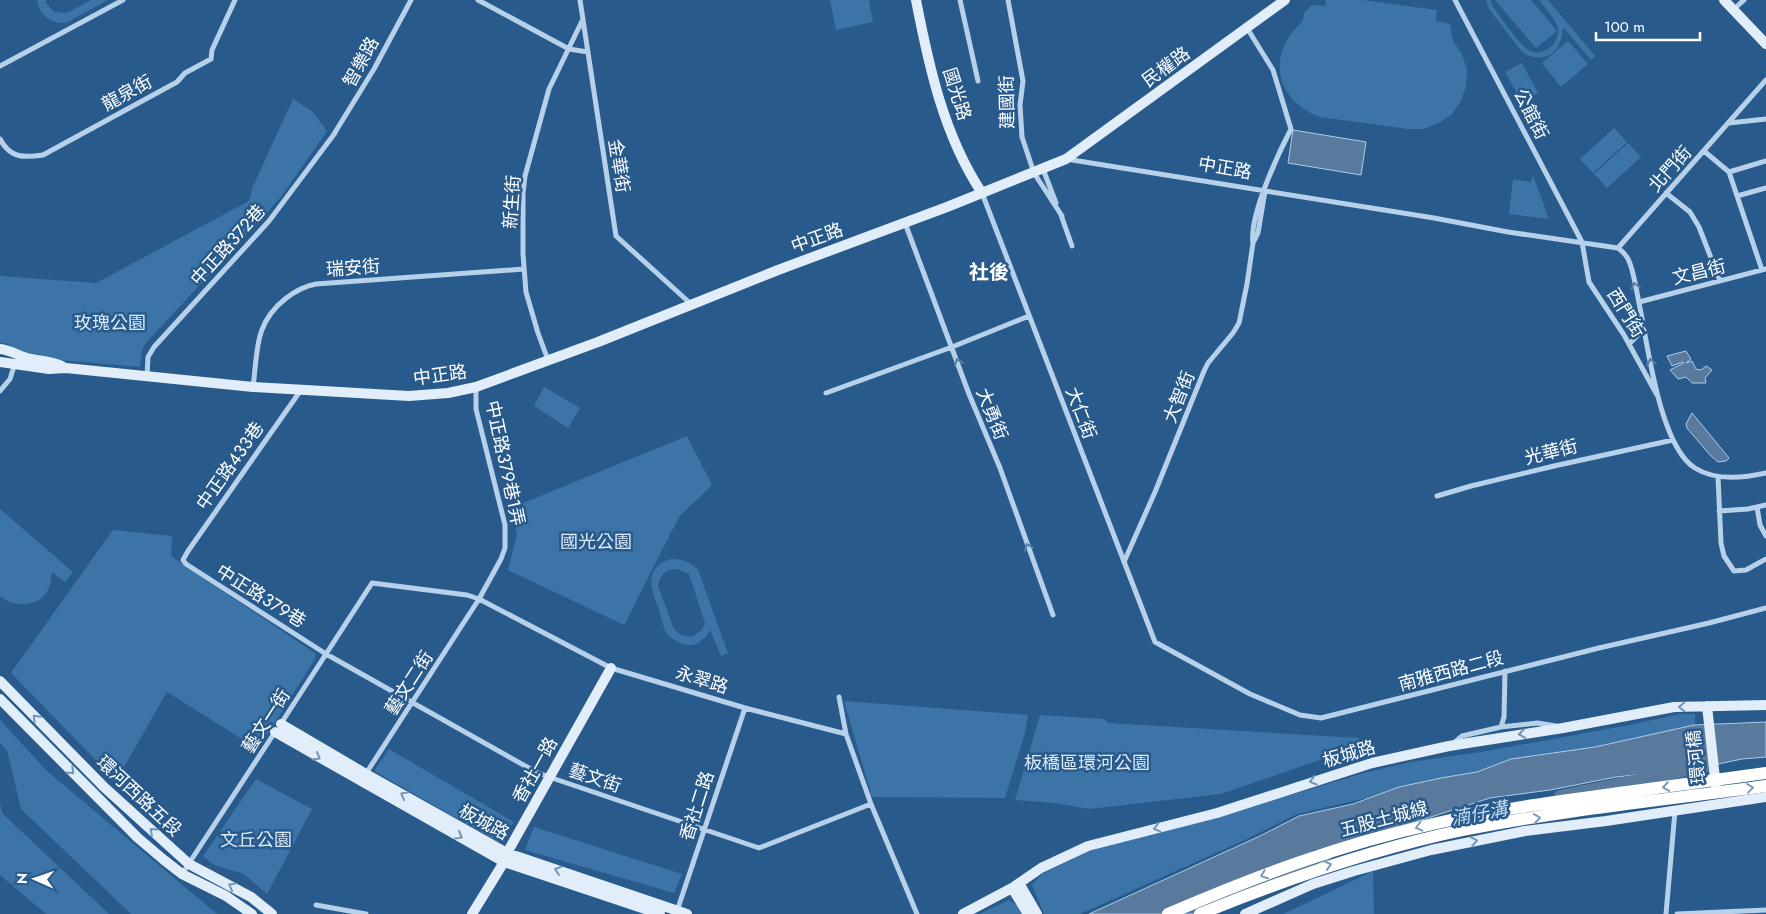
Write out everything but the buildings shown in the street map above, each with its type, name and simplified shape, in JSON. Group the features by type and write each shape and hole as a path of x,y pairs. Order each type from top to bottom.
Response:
{"highway":[{"name":"五股土城線","path":"1168,914 1300,861 1358,843 1432,824 1485,813 1580,798 1766,773"},
{"name":"五股土城線","path":"1200,914 1319,868 1382,849 1440,835 1560,814 1766,786"}],"street":[{"path":"0,66 123,0"},
{"name":"龍泉街","path":"0,139 5,149 11,153 27,157 43,155 177,82 185,73 211,59 212,50 235,0"},
{"name":"智樂路","path":"334,135 374,69 411,0"},
{"path":"478,0 568,49 588,52"},
{"name":"金華街","path":"580,0 616,236 692,304"},
{"name":"國光路","path":"916,0 942,111 966,165 982,193"},
{"path":"960,0 978,81"},
{"name":"建國街","path":"1008,0 1023,81 1020,105 1022,137 1038,170"},
{"name":"民權路","path":"1066,159 1285,0"},
{"name":"公館街","path":"1455,0 1582,242"},
{"path":"1724,0 1766,43"},
{"path":"1734,9 1744,0"},
{"name":"新生街","path":"548,360 526,292 523,193 525,176 549,89 583,19"},
{"name":"大智街","path":"1124,562 1155,492 1204,371 1239,323 1253,243 1258,233 1264,191 1291,129 1273,70 1247,28"},
{"name":"北門街","path":"1618,248 1766,80"},
{"path":"1728,123 1766,119"},
{"name":"中正路372巷","path":"147,376 148,356 154,346 269,221 334,135"},
{"path":"1704,151 1729,172 1764,270"},
{"name":"中正路","path":"0,362 49,369 66,368 253,387 410,396 448,394 476,387 548,360 906,223 1066,159 1434,218 1508,232 1582,242"},
{"path":"1729,172 1766,161"},
{"path":"1038,170 1062,216 1072,246"},
{"path":"1038,170 1062,216"},
{"path":"1737,196 1766,188"},
{"name":"大仁街","path":"982,193 1156,642"},
{"path":"1666,193 1690,212 1699,227 1720,281"},
{"name":"大勇街","path":"906,223 1046,592 1053,615"},
{"path":"1582,242 1618,248"},
{"name":"西門街","path":"1582,242 1589,282 1629,344 1657,395"},
{"name":"西門街","path":"1618,248 1628,259 1639,302 1657,395 1673,440 1685,459 1695,468 1718,477 1752,476 1766,473"},
{"name":"瑞安街","path":"253,387 259,338 267,316 288,296 306,286 524,269"},
{"name":"文昌街","path":"1639,302 1764,270"},
{"path":"826,393 952,347 1029,316"},
{"path":"1629,344 1644,329"},
{"name":"中正路","path":"0,349 66,368"},
{"path":"0,391 10,379 15,364 15,353"},
{"name":"中正路379巷1弄","path":"476,387 476,409 505,525 506,538 501,559 479,599"},
{"name":"中正路433巷","path":"183,560 213,513 302,389"},
{"name":"光華街","path":"1437,496 1554,466 1673,440"},
{"path":"1718,477 1721,543 1724,556 1734,571 1746,570 1766,560"},
{"path":"1719,511 1748,509 1766,505"},
{"path":"1757,507 1760,525 1766,536"},
{"name":"中正路379巷","path":"183,560 186,564 326,654"},
{"name":"永翠路","path":"372,584 467,594 611,668 745,708 846,734"},
{"name":"藝文一街","path":"182,874 372,584"},
{"name":"藝文二街","path":"363,778 479,599"},
{"name":"南雅西路二段","path":"1156,642 1250,694 1308,718 1321,718 1593,649 1766,608"},
{"name":"藝文街","path":"326,654 536,772 759,848 871,804"},
{"name":"香社一路","path":"472,914 506,857 611,668"},
{"path":"1501,727 1504,717 1505,672"},
{"name":"環河西路五段","path":"0,681 104,787 189,864 251,897 272,914"},
{"path":"839,696 846,734 871,804 917,914"},
{"name":"環河西路五段","path":"0,699 138,838 182,874 226,896 252,914"},
{"name":"板城路","path":"963,914 1041,868 1088,846 1217,813 1372,763 1449,746 1564,728 1674,707 1766,705"},
{"name":"環河橋","path":"1707,706 1718,803"},
{"name":"香社二路","path":"680,913 704,830 745,708"},
{"path":"1449,746 1462,736 1501,727 1538,723 1564,728"},
{"name":"板城路","path":"278,728 363,778 506,857 660,914"},
{"path":"1245,914 1313,884 1431,850 1524,831 1766,797"},
{"path":"1666,914 1675,811"},
{"name":"板城路","path":"506,857 680,913"},
{"path":"1015,885 1028,914"},
{"path":"1015,885 1037,914"},
{"path":"316,905 366,914"},
{"path":"1677,914 1766,910"}],"green space":[{"path":"37,0 46,0 46,3 54,12 67,13 91,0 108,0 66,23 61,23 47,18 40,10"},
{"path":"830,0 869,0 873,22 836,30"},
{"path":"1326,0 1362,0 1437,10 1436,21 1450,24 1453,41 1462,54 1467,70 1466,86 1461,101 1452,114 1439,123 1424,129 1408,129 1320,117 1305,109 1293,99 1285,88 1280,75 1280,61 1284,47 1291,34 1303,21 1304,13 1312,5 1325,6"},
{"path":"1486,0 1491,0 1493,7 1523,46 1532,52 1538,52 1548,49 1553,45 1558,35 1555,21 1539,0 1548,0 1595,56 1591,60 1563,27 1560,43 1551,54 1545,57 1538,57 1522,52 1489,9"},
{"path":"1495,0 1531,0 1557,31 1536,48"},
{"path":"1568,41 1588,64 1561,87 1542,63"},
{"path":"1522,63 1538,93 1522,102 1505,72"},
{"name":"玫瑰公園","path":"293,99 313,112 327,131 281,197 145,344 140,367 37,358 5,343 0,343 0,276 96,283 249,201 253,186"},
{"path":"1614,128 1627,142 1593,173 1580,159"},
{"path":"1628,143 1641,157 1607,188 1594,174"},
{"path":"1533,175 1549,219 1509,214 1513,179 1531,182"},
{"path":"544,387 580,408 568,428 534,406"},
{"name":"國光公園","path":"687,436 712,485 679,517 624,625 508,570 517,534 511,508"},
{"path":"0,509 73,572 65,582 52,572 47,592 37,601 18,604 11,603 0,596"},
{"path":"113,530 172,536 171,556 316,654 315,659 258,749 167,692 116,781 11,673"},
{"path":"671,559 679,560 689,563 698,570 728,653 721,656 710,630 701,641 693,645 678,642 667,634 651,580 656,567","holes":["678,569 689,574 705,623 702,630 691,637 681,635 674,629 658,586 662,575 670,570"]},
{"name":"板橋區環河公園","path":"844,701 1028,715 1025,733 1005,798 872,797"},
{"path":"1680,714 1695,714 1695,727 1297,814 1247,839 1080,914 1044,914 1032,885 1042,874 1089,851 1224,815 1367,772 1411,762 1481,752"},
{"name":"板橋區環河公園","path":"1040,715 1104,719 1108,723 1359,738 1358,747 1221,794 1089,809 1054,803 1015,800"},
{"path":"0,720 47,771 217,914 131,914 21,809 7,750 0,743"},
{"path":"389,749 514,822 498,842 374,771"},
{"name":"文丘公園","path":"256,779 312,809 267,894 244,874 214,865 203,856"},
{"path":"0,803 2,813 109,914 46,914 0,875"},
{"path":"534,827 682,874 674,893 525,850"},
{"path":"1373,871 1374,914 1283,914 1290,911"},
{"path":"1009,900 1020,907 1023,914 979,914"}],"shaded area":[{"path":"1293,130 1366,142 1361,175 1288,163"},
{"path":"1686,351 1691,359 1686,363 1692,361 1696,369 1701,370 1706,366 1712,370 1705,378 1706,383 1692,383 1686,377 1678,379 1670,370 1684,363 1672,366 1667,356"},
{"path":"1692,413 1729,458 1726,461 1718,462 1687,428 1686,424"},
{"path":"1766,722 1766,757 1742,759 1699,768 1616,777 1550,790 1490,798 1372,836 1317,865 1210,914 1089,914 1260,836 1299,816 1353,804 1399,787 1477,772 1511,759 1595,747 1694,725"}],"waterway":[{"name":"湳仔溝","path":"1560,796 1712,765"}],"district":[{"name":"社後","path":"989,272"}]}
